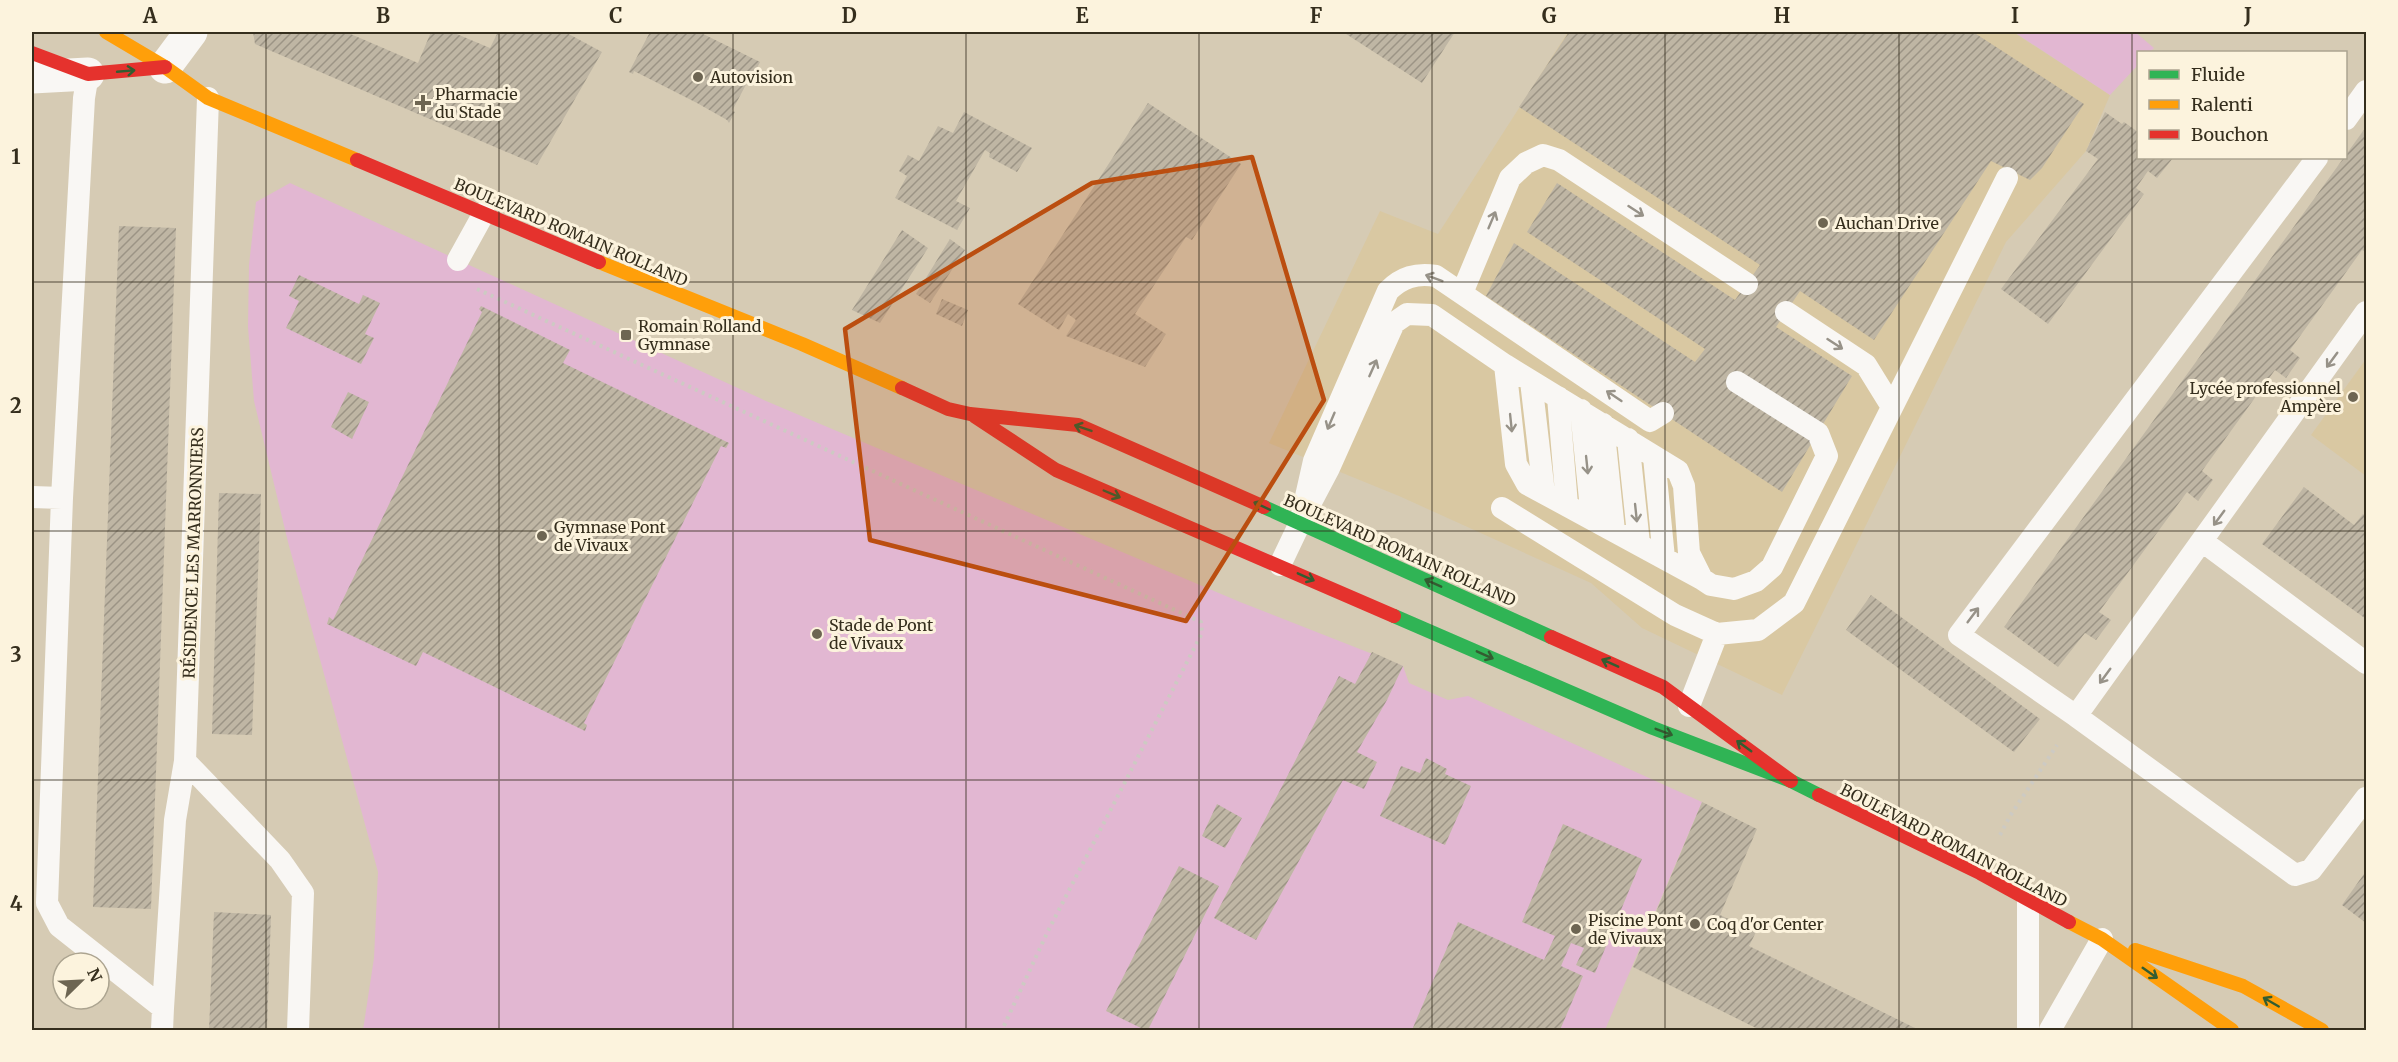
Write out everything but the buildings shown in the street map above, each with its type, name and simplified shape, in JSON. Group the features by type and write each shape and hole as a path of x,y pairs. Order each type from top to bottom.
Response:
{"main road":[{"name":"BOULEVARD ROMAIN ROLLAND","path":"106,32 165,67 208,98 802,345 948,409 970,414 1078,424 1664,687 1791,781"},
{"path":"32,53 88,74 165,67"},
{"name":"BOULEVARD ROMAIN ROLLAND","path":"970,414 1056,470 1653,728 1791,781 1980,873 2102,939 2243,986 2322,1030"},
{"name":"BOULEVARD ROMAIN ROLLAND","path":"2102,939 2223,1028"}],"street":[{"path":"165,67 191,32"},
{"path":"32,77 88,74"}],"lane":[{"name":"RÉSIDENCE LES MARRONNIERS","path":"88,74 84,98 62,498 47,903 59,926 162,1019"},
{"path":"2347,118 2367,91"},
{"name":"RÉSIDENCE LES MARRONNIERS","path":"162,1019 175,820 185,761 208,98"},
{"path":"1462,293 1510,178 1526,163 1543,155 1559,160 1747,284"},
{"path":"2316,159 1959,635 2076,716 2295,875 2311,870 2367,798"},
{"path":"1502,508 1676,615 1717,634 1758,630 1794,603 2007,178"},
{"path":"458,260 484,213"},
{"path":"1300,523 1314,461 1388,291 1398,282 1418,274 1436,276 1650,420 1663,413"},
{"path":"1786,312 1866,365 1892,407"},
{"path":"2076,716 2367,312"},
{"path":"1280,566 1329,468 1394,323 1407,314 1432,315 1505,365 1678,471 1684,486 1689,553 1702,579"},
{"path":"1505,365 1516,464 1527,484 1711,585 1734,589 1756,581 1772,567 1827,456 1818,433 1737,382"},
{"path":"1532,381 1544,493"},
{"path":"1558,397 1567,505"},
{"path":"1581,410 1592,519"},
{"path":"1603,424 1614,531"},
{"path":"1628,439 1639,544"},
{"path":"1654,457 1664,558"},
{"path":"32,497 62,498"},
{"path":"2202,541 2367,663"},
{"path":"1689,706 1717,634"},
{"path":"185,761 280,860 303,893 298,1030"},
{"path":"2028,901 2028,1030"},
{"path":"2049,1030 2102,939"}],"path":[{"path":"458,260 451,278 1201,622 1202,633 1048,931 1002,1030"},
{"path":"1980,873 2010,816 2076,716"}],"highlighted area":[{"path":"1252,157 1324,400 1186,621 870,540 845,329 1092,183"}],"shaded area":[{"path":"1568,32 2013,32 2110,95 2086,151 2006,242 1782,695 1642,628 1591,583 1399,496 1269,443 1380,211 1438,234"},
{"path":"2014,32 2135,32 2154,48 2151,51 2137,51 2137,66 2110,95"},
{"name":"Stade de Pont de Vivaux","path":"290,183 766,401 1240,602 1403,666 1409,683 1448,700 1468,696 1702,802 1605,1030 363,1030 374,958 378,872 288,542 254,401 248,327 249,265 256,202"},
{"name":"Lycée professionnel Ampère","path":"2366,359 2366,476 2311,435"}],"traffic: fast":[{"path":"1264,507 1551,637"},
{"path":"1394,616 1653,728 1791,781 1819,795"}],"traffic: slow":[{"path":"106,32 165,67 208,98 357,160"},
{"path":"599,262 802,344 902,388"},
{"path":"2069,922 2102,939 2232,1030"},
{"path":"2135,950 2243,986 2322,1030"}],"traffic: jam":[{"path":"32,53 88,74 165,67"},
{"path":"357,160 599,262"},
{"path":"902,388 948,409 970,414 1078,425 1264,507"},
{"path":"974,416 1056,470 1394,616"},
{"path":"1551,637 1663,687 1791,781"},
{"path":"1819,795 1980,873 2069,922"}],"place":[{"name":"Autovision","path":"698,77"},
{"name":"Pharmacie du Stade","path":"423,103"},
{"name":"Auchan Drive","path":"1823,223"},
{"name":"Romain Rolland Gymnase","path":"626,335"},
{"name":"Lycée professionnel Ampère","path":"2353,397"},
{"name":"Gymnase Pont de Vivaux","path":"542,536"},
{"name":"Stade de Pont de Vivaux","path":"817,634"},
{"name":"Coq d'or Center","path":"1695,924"},
{"name":"Piscine Pont de Vivaux","path":"1576,929"}]}
